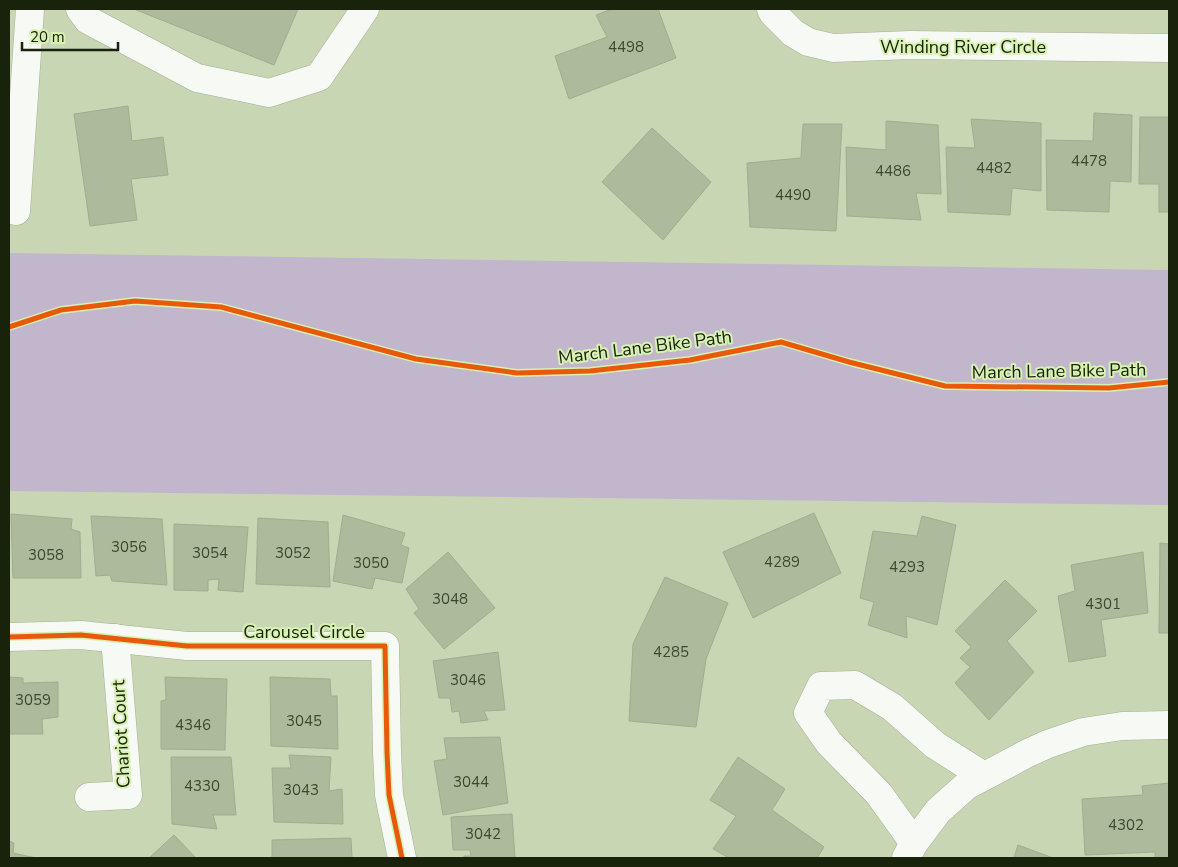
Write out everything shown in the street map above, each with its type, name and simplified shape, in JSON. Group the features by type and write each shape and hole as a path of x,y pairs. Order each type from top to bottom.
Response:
{"street":[{"path":"16,210 30,9"},
{"path":"80,9 88,20 197,78 269,93 319,77 365,9"},
{"name":"Winding River Circle","path":"771,9 793,33 808,42 833,48 910,45 1169,48"},
{"name":"Carousel Circle","path":"9,637 81,635 187,646 386,646 386,752 389,795 402,858"},
{"name":"Chariot Court","path":"89,797 128,795 115,638"},
{"path":"984,776 935,745 892,707 855,685 821,686 808,713 828,743 878,794 910,851 938,811 966,786 1028,753 1083,732 1122,726 1169,725"}],"shaded area":[{"path":"9,253 1169,270 1169,505 9,491"}],"building":[{"path":"134,9 298,9 274,65"},
{"path":"612,9 658,9 676,58 569,99 555,56 607,37 596,15"},
{"path":"128,106 132,141 163,137 168,175 131,179 137,220 90,226 74,114"},
{"path":"1094,113 1132,115 1131,182 1110,181 1109,212 1047,210 1046,140 1093,141"},
{"path":"1140,117 1169,117 1169,212 1159,212 1159,184 1139,184"},
{"path":"971,119 1041,123 1041,191 1012,188 1010,215 948,212 946,147 975,148"},
{"path":"886,121 938,125 941,194 916,193 921,220 847,216 846,147 886,150"},
{"path":"803,124 842,124 836,231 750,227 747,163 801,158"},
{"path":"652,128 711,182 663,240 602,182"},
{"path":"814,513 841,573 753,618 723,552"},
{"path":"11,514 72,519 71,529 80,532 81,578 13,578"},
{"path":"343,515 405,533 401,545 409,548 402,583 375,578 372,589 333,581"},
{"path":"91,516 162,519 167,585 112,581 110,575 96,576"},
{"path":"922,516 956,525 937,625 906,616 907,638 868,625 874,602 860,598 873,531 917,536"},
{"path":"258,518 328,522 330,587 256,584"},
{"path":"174,524 248,527 243,592 218,590 219,579 208,580 208,591 174,590"},
{"path":"1160,543 1169,544 1169,633 1159,633"},
{"path":"448,552 495,608 444,649 414,613 419,609 406,589"},
{"path":"1143,552 1148,613 1101,620 1106,656 1069,662 1058,596 1075,591 1071,565"},
{"path":"665,577 728,603 706,659 696,727 629,721 633,644"},
{"path":"1005,580 1037,611 1007,641 1034,672 989,720 955,683 970,667 960,658 971,647 955,631"},
{"path":"498,652 505,710 484,711 488,720 461,723 459,711 452,712 450,698 439,698 433,661"},
{"path":"9,677 23,678 23,683 58,682 58,717 42,719 43,734 9,734"},
{"path":"165,677 227,679 225,750 161,749 161,701 166,700"},
{"path":"270,677 330,679 331,696 337,696 338,749 271,746"},
{"path":"500,737 508,803 443,815 434,761 447,759 444,738"},
{"path":"289,755 331,757 329,791 342,789 343,824 274,822 272,768 291,768"},
{"path":"171,757 231,757 236,815 213,815 217,829 172,824"},
{"path":"738,757 785,789 772,810 824,847 817,858 729,858 713,849 736,816 710,800"},
{"path":"1169,783 1169,858 1155,858 1155,852 1085,855 1082,799 1143,795 1142,786"},
{"path":"512,814 515,858 464,858 464,856 471,856 470,850 453,850 451,817"},
{"path":"174,835 196,858 149,858"},
{"path":"351,838 352,858 272,858 272,840"},
{"path":"9,841 14,843 13,853 36,858 9,858"},
{"path":"1018,845 1053,858 1014,858"}],"cycle path":[{"name":"March Lane Bike Path","path":"9,327 61,310 135,301 221,307 416,359 517,373 590,371 690,360 781,342 849,362 945,386 1109,388 1169,382"},
{"path":"9,637 81,635 187,646 385,646 389,795 402,858"}]}
